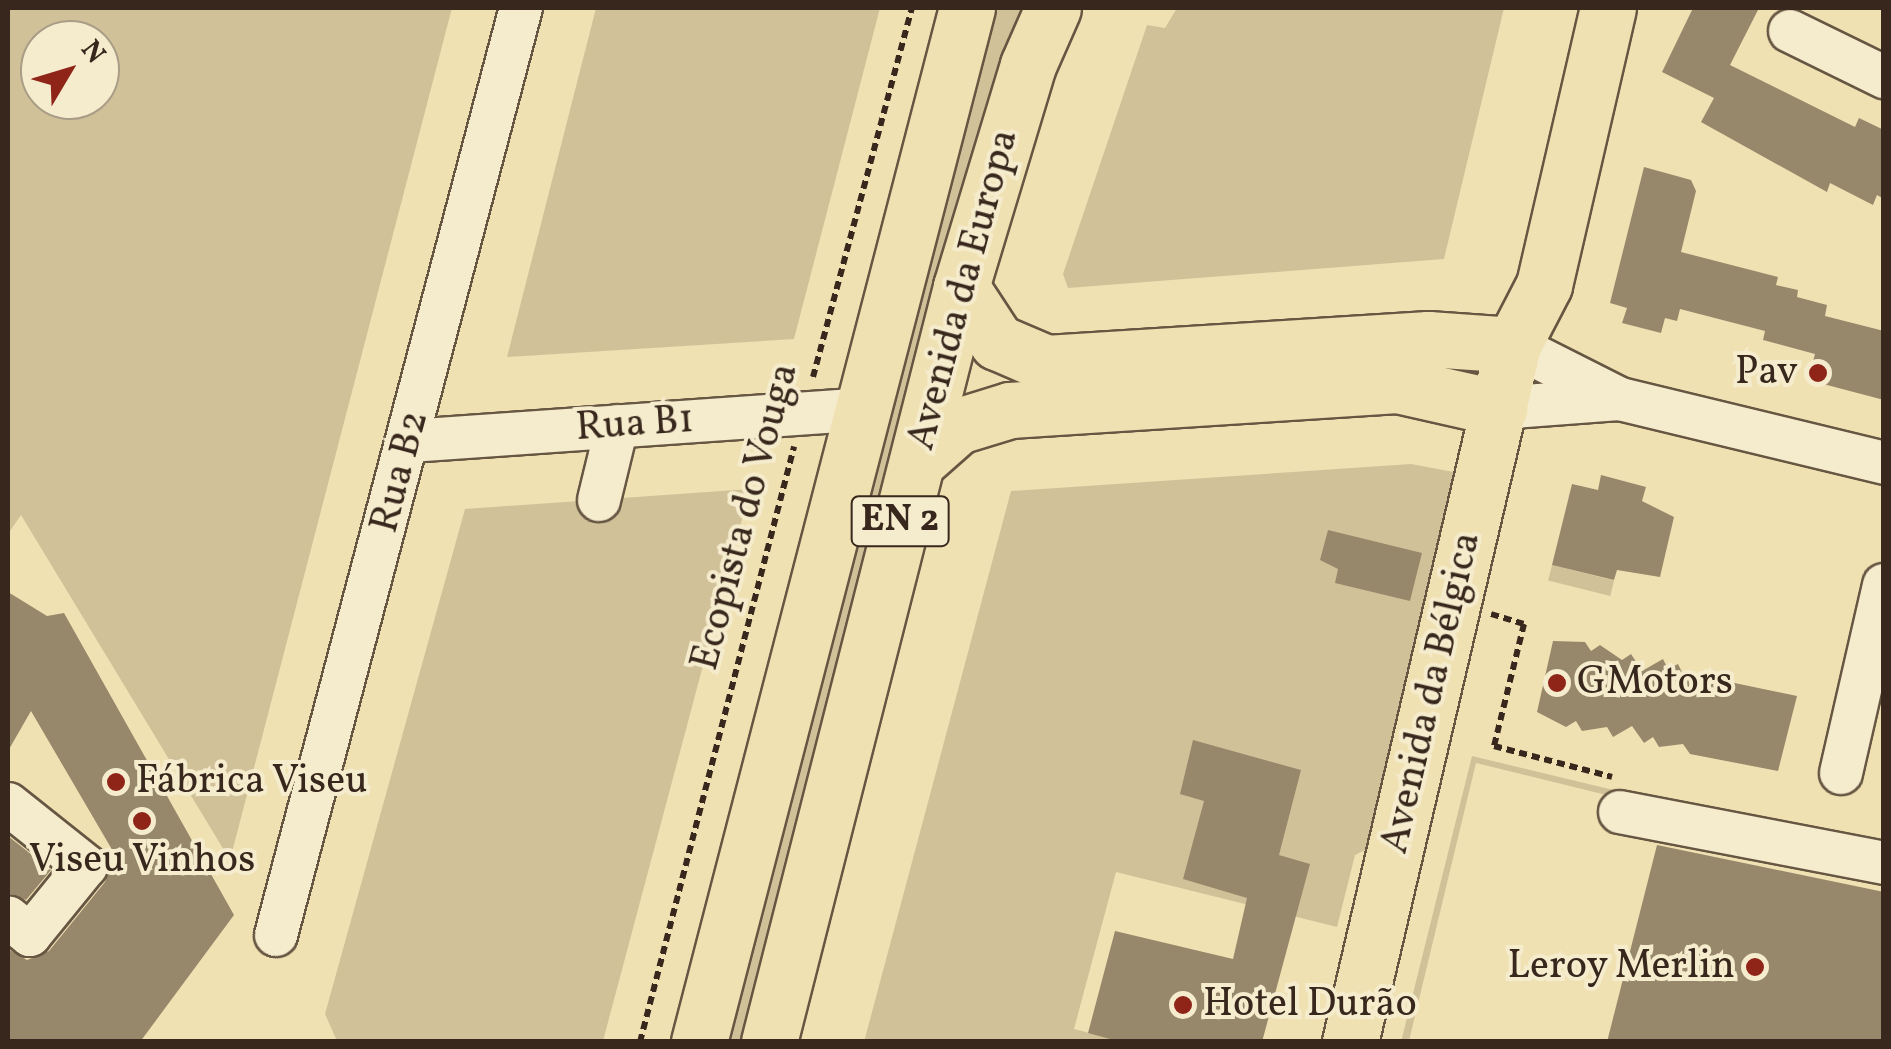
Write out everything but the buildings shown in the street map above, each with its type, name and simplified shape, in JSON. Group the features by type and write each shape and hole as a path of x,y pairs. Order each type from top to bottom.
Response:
{"main road":[{"name":"Avenida da Europa","path":"698,1042 967,8"},
{"name":"Avenida da Europa","path":"768,1042 961,287 1028,64 1053,8"},
{"name":"Avenida da Bélgica","path":"1513,344 1510,274 1571,8"},
{"name":"Avenida da Bélgica","path":"1350,1042 1513,344 1544,285 1608,8"},
{"path":"961,287 997,342 1046,363 1428,339 1513,344"},
{"path":"916,462 958,426 1010,410 1397,384 1498,408"}],"street":[{"name":"Rua B2","path":"276,935 521,8"},
{"path":"1790,30 1884,77"},
{"path":"1513,344 1620,399 1884,463"},
{"path":"1498,408 1620,399"},
{"name":"Rua B1","path":"409,441 861,409"},
{"path":"599,500 618,426"},
{"path":"1841,774 1884,585"},
{"path":"1622,796 1884,863"},
{"path":"8,804 86,866 30,935 8,918"}],"path":[{"name":"Ecopista do Vouga","path":"640,1042 912,8"},
{"path":"1490,613 1524,624 1494,746 1622,796"}],"shaded area":[{"path":"8,8 452,8 230,860 21,515 8,534"},
{"path":"596,8 880,8 794,339 507,357"},
{"path":"991,8 1031,8 749,1041 725,1042"},
{"path":"1177,8 1504,8 1444,259 1068,288 1063,274 1147,25 1165,28"},
{"path":"1411,464 1459,473 1367,849 1355,855 1337,927 1116,872 1074,1029 1121,1041 864,1042 1011,491"},
{"path":"750,489 603,1041 337,1041 325,1014 465,509"},
{"path":"1552,565 1614,580 1610,596 1548,581"},
{"path":"1472,756 1659,801 1809,845 1476,763 1409,1041 1401,1042"}],"place":[{"name":"Pav","path":"1818,373"},
{"name":"GMotors","path":"1557,683"},
{"name":"Fábrica Viseu","path":"116,782"},
{"name":"Viseu Vinhos","path":"142,821"},
{"name":"Leroy Merlin","path":"1755,967"},
{"name":"Hotel Durão","path":"1183,1005"}]}
